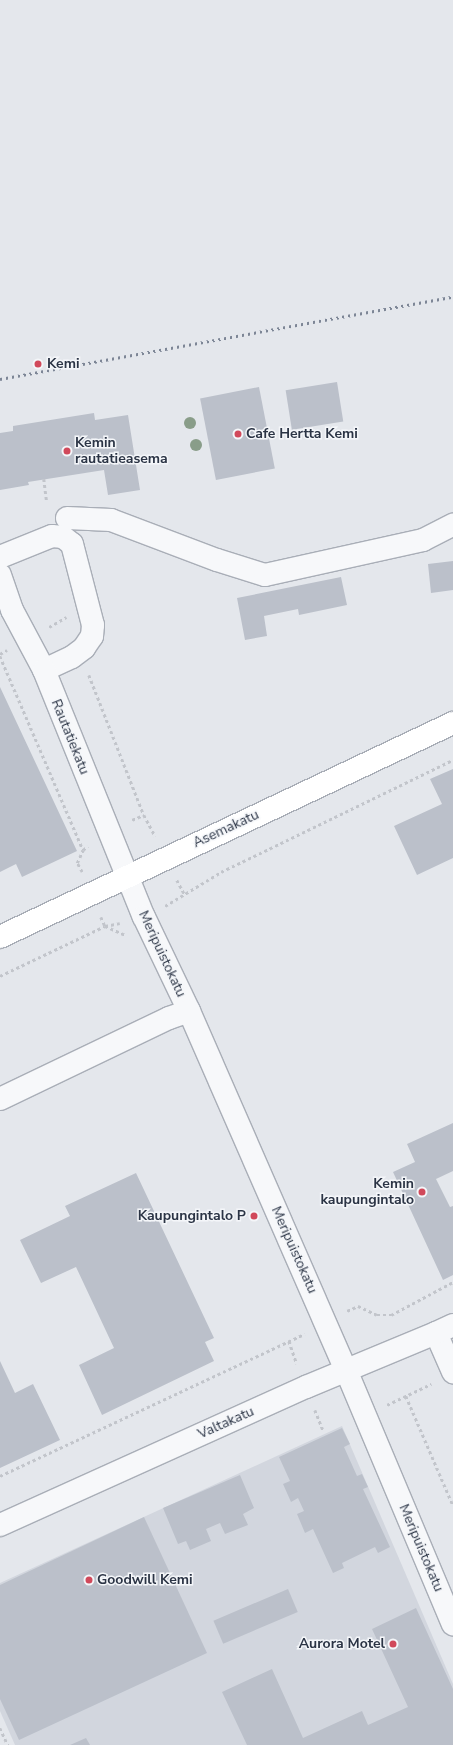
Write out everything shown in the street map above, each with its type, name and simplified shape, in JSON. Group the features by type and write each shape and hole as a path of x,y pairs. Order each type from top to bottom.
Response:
{"main road":[{"name":"Asemakatu","path":"0,937 128,878 166,858 453,723"}],"street":[{"path":"67,518 111,520 217,560 265,576 423,540 453,525"},
{"path":"0,557 52,536 64,536 72,544 93,625 92,636 80,651 72,657 44,670"},
{"name":"Rautatiekatu","path":"0,575 6,611 28,639 44,670 128,878"},
{"name":"Meripuistokatu","path":"128,878 144,917 189,1011 346,1370 453,1624"},
{"path":"0,1099 162,1022 189,1011"},
{"path":"444,1329 453,1372"},
{"name":"Valtakatu","path":"0,1525 346,1370 444,1329"}],"path":[{"path":"83,850 0,655 66,617 144,814"},
{"path":"0,976 105,926 144,917 185,895 220,872 453,760"},
{"path":"0,1476 288,1342 358,1306 376,1315 391,1315 453,1282"},
{"path":"288,1342 297,1363"},
{"path":"365,1416 433,1383"},
{"path":"406,1396 453,1505"},
{"path":"0,1728 8,1745"}],"shaded area":[{"path":"342,1426 453,1684 453,1745 15,1745 0,1711 0,1583"}],"building":[{"path":"337,382 343,422 292,430 286,390"},
{"name":"Cafe Hertta Kemi","path":"259,387 275,468 216,480 200,398"},
{"name":"Kemin rautatieasema","path":"94,413 95,420 128,415 140,490 108,495 104,470 28,482 29,485 0,490 0,433 13,431 13,426"},
{"path":"453,561 453,590 431,593 428,564"},
{"path":"341,577 347,605 299,615 298,609 264,616 267,636 245,640 237,598"},
{"path":"0,687 77,851 22,877 16,864 0,872"},
{"path":"453,769 453,858 417,875 394,826 442,804 430,779"},
{"name":"Kemin kaupungintalo","path":"453,1123 453,1171 436,1179 450,1207 453,1206 453,1275 443,1280 393,1172 415,1162 407,1144"},
{"path":"136,1173 214,1338 205,1342 214,1361 102,1415 79,1365 114,1348 76,1267 41,1283 20,1240 70,1216 65,1206"},
{"path":"0,1361 15,1393 33,1384 60,1440 0,1468"},
{"path":"342,1428 350,1444 344,1447 357,1476 362,1474 368,1487 363,1489 390,1547 378,1553 375,1547 342,1563 344,1568 333,1573 313,1529 305,1533 297,1514 304,1511 298,1498 291,1502 283,1484 290,1481 279,1457"},
{"path":"240,1475 254,1508 243,1514 248,1525 225,1534 220,1523 206,1529 211,1541 190,1550 186,1541 178,1544 163,1508"},
{"path":"144,1517 207,1653 19,1740 0,1699 0,1585"},
{"path":"288,1589 298,1612 223,1644 213,1621"},
{"path":"416,1608 453,1689 453,1745 247,1745 222,1692 272,1669 303,1738 362,1711 368,1725 408,1707 372,1629"},
{"path":"86,1738 90,1745 70,1745"}],"railway":[{"path":"0,379 453,297"}],"place":[{"name":"Kemi","path":"38,364"},
{"name":"Cafe Hertta Kemi","path":"238,434"},
{"name":"Kemin rautatieasema","path":"67,451"},
{"name":"Kemin kaupungintalo","path":"422,1192"},
{"name":"Kaupungintalo P","path":"254,1216"},
{"name":"Goodwill Kemi","path":"89,1580"},
{"name":"Aurora Motel","path":"393,1644"}]}
